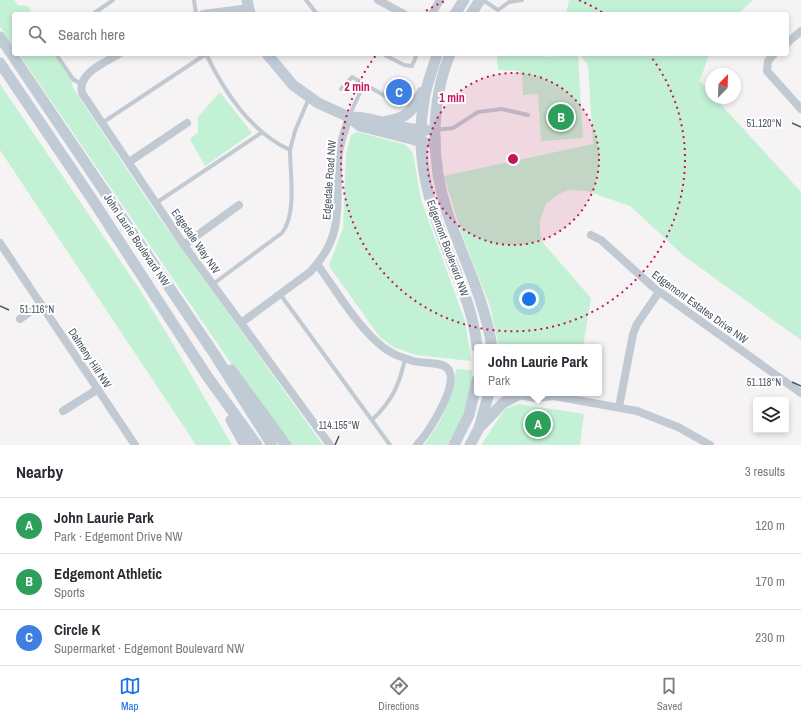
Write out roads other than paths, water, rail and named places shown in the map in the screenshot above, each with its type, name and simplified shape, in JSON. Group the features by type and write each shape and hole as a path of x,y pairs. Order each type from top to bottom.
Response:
{"main road":[{"path":"456,12 464,0"},
{"path":"473,12 482,0"},
{"name":"John Laurie Boulevard NW","path":"0,37 12,55"},
{"name":"John Laurie Boulevard NW","path":"13,56 215,355 272,445"},
{"path":"269,56 284,76 310,98 349,117 360,126 420,136 435,130"},
{"name":"Edgemont Boulevard NW","path":"436,56 428,81 420,136 422,164 429,200 435,220 468,302 474,321 478,344"},
{"name":"Edgemont Boulevard NW","path":"449,56 438,100 435,130 438,176 454,230 488,321 492,344"},
{"name":"John Laurie Boulevard NW","path":"0,63 97,206 207,376 257,445"},
{"path":"386,122 399,119 409,112 428,81"},
{"path":"349,117 363,116 386,122 435,144"},
{"path":"215,355 235,374 286,445"},
{"path":"207,376 245,445"},
{"path":"454,445 469,415 474,396"},
{"path":"470,445 479,428 488,396"},
{"path":"479,428 503,403 516,396"}],"street":[{"path":"378,0 400,12"},
{"path":"433,12 440,0"},
{"path":"216,12 249,7"},
{"path":"789,41 801,32"},
{"path":"81,84 86,75 115,56"},
{"path":"772,56 768,61 767,71 801,109"},
{"name":"Edgedale Way NW","path":"81,84 82,92 184,245 330,445"},
{"name":"Edgedale Road NW","path":"241,323 305,276 317,264 332,240 336,228 338,209 340,152 349,117"},
{"path":"128,162 187,123"},
{"path":"184,245 239,205"},
{"name":"Edgemont Estates Drive NW","path":"591,235 601,240 659,292 801,393"},
{"name":"Dalmeny Hill NW","path":"0,243 135,445"},
{"path":"317,264 374,340 392,353 405,358 444,366 450,372 449,386 440,412 433,425 417,445"},
{"path":"619,407 632,334 637,324 659,292"},
{"path":"20,319 41,304"},
{"path":"63,411 98,389"},
{"path":"524,396 536,398 544,396"},
{"path":"561,396 619,407 661,419 710,445"}],"lane":[{"path":"96,12 113,0"},
{"path":"194,0 196,12"},
{"path":"306,0 315,12"},
{"path":"482,0 498,10 509,2 522,0"},
{"path":"57,56 73,79 81,84"},
{"path":"102,123 203,56"},
{"path":"207,56 219,81 231,99 261,133 290,150"},
{"path":"387,56 404,65 412,66 416,56"},
{"path":"341,89 352,77 394,101"},
{"path":"349,117 364,84"},
{"path":"213,284 282,233 286,228 291,210 290,150 295,131 310,98"},
{"path":"435,130 453,128 478,112 502,109 528,115"},
{"path":"156,203 261,133"},
{"path":"280,294 390,445"},
{"path":"372,420 390,401 401,377 405,358"}],"place":[{"name":"Circle K","path":"399,92"},
{"name":"Edgemont Athletic","path":"561,117"},
{"name":"John Laurie Park","path":"538,424"}]}
